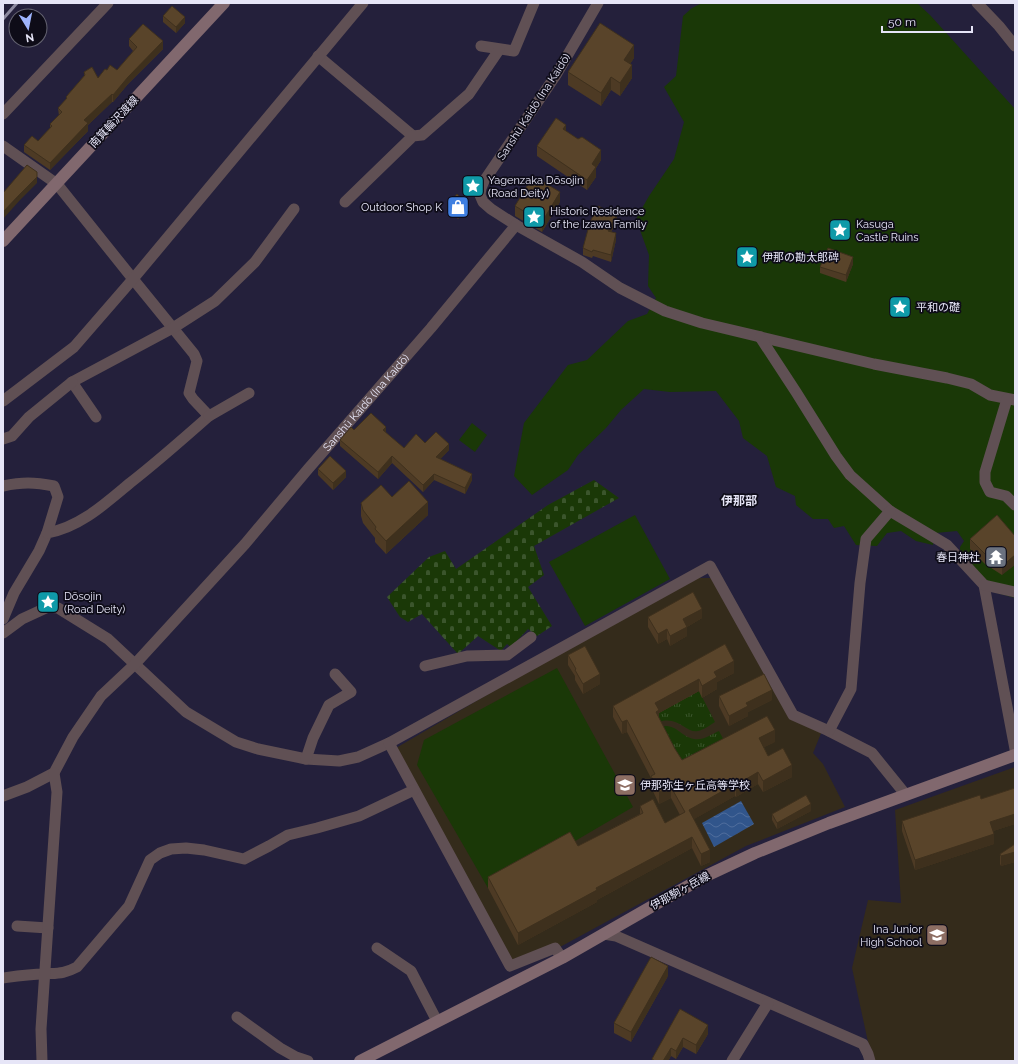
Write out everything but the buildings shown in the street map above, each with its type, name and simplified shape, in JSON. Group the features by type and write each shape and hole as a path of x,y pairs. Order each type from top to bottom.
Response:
{"main road":[{"name":"南箕輪沢渡線","path":"3,241 224,3"},
{"name":"伊那駒ヶ岳線","path":"360,1061 562,958 708,875 754,853 829,823 1015,755"}],"street":[{"path":"3,114 108,3"},
{"path":"3,401 74,347 363,3"},
{"path":"481,46 499,50 514,51 534,3"},
{"name":"Sanshū Kaidō (Ina Kaidō)","path":"54,772 73,737 100,696 135,664 245,544 416,345 516,225 491,210 483,202 480,195 481,188 484,181 556,75 598,3"},
{"path":"977,3 1000,26 1015,46"},
{"path":"345,202 413,136 422,135 468,94 499,50"},
{"path":"318,56 413,136"},
{"path":"3,146 57,184 132,279 194,354 197,361 189,393 209,416"},
{"path":"3,439 12,436 29,417 72,382 173,328 215,301 255,262 294,209"},
{"path":"516,225 582,262 620,288 664,311 702,323 760,337 874,364 971,384 990,395 1011,399 985,472 985,482 990,492 1006,496 1015,505"},
{"path":"760,337 850,476 890,511 947,545 984,585 1015,749"},
{"path":"72,382 96,417"},
{"path":"47,533 61,531 97,510 172,449 209,416 249,393"},
{"path":"3,486 21,482 38,482 54,486 58,497 47,533 39,551 14,592 3,619"},
{"path":"829,731 851,689 860,583 866,539 890,511"},
{"path":"3,633 22,619 48,607 58,608 108,639 186,712 236,742 258,749 306,759 339,761 358,757 389,743 711,564 793,715 872,752 906,795"},
{"path":"984,585 1015,592"},
{"path":"425,666 467,656 507,655 531,637"},
{"path":"306,759 313,738 329,705 351,692 335,674"},
{"path":"389,743 510,966 555,948 562,958"},
{"path":"3,796 54,772 57,792 44,974 41,1029 42,1061"},
{"path":"3,978 60,974 77,967 129,906 150,860 160,853 171,849 186,848 244,858 288,835 359,816 414,790"},
{"path":"17,926 48,928"},
{"path":"604,934 616,936 863,1044 868,1059"},
{"path":"377,948 411,970 437,1021"},
{"path":"732,1061 768,1003"},
{"path":"237,1017 280,1048 296,1057 308,1061"}],"shaded area":[{"name":"伊那弥生ヶ丘高等学校","path":"694,578 711,578 787,712 822,731 813,753 823,764 845,807 746,846 560,947 557,943 511,962 396,748 519,676"},
{"name":"Ina Junior High School","path":"1015,767 1015,1061 874,1061 868,1042 852,968 868,900 901,903 895,810"}],"green space":[{"path":"702,3 917,3 930,15 1015,109 1015,598 990,591 961,565 960,547 964,541 957,531 935,533 933,545 916,541 901,531 887,533 877,546 856,545 844,526 834,528 828,519 813,519 796,505 795,496 776,487 767,456 743,438 739,421 716,391 670,392 644,389 621,410 606,428 578,455 568,470 532,495 514,476 524,423 568,365 587,360 628,321 647,314 656,298 648,286 649,255 636,219 649,196 674,159 684,122 664,87 676,76 683,16 692,8"},
{"path":"472,423 487,435 475,452 459,440"},
{"path":"594,480 619,498 534,546 544,575 528,587 552,626 537,636 528,629 511,647 507,644 501,651 478,636 458,654 422,614 408,622 400,617 387,597 429,557 445,551 456,569 548,505"},
{"path":"635,515 670,579 585,626 549,562"},
{"path":"557,668 633,807 570,844 488,888 417,765 424,740"},
{"path":"699,691 715,722 702,730 694,731 672,721 666,720 659,722 655,715"},
{"path":"669,726 690,738 697,739 704,738 719,731 728,748 680,772 658,729"}],"water":[{"path":"741,801 754,824 714,847 702,823"}],"railway":[{"path":"3,19 17,3"}],"place":[{"name":"Yagenzaka Dōsojin (Road Deity)","path":"473,186"},
{"name":"Outdoor Shop K","path":"458,207"},
{"name":"Historic Residence of the Izawa Family","path":"534,217"},
{"name":"Kasuga Castle Ruins","path":"840,230"},
{"name":"伊那の勘太郎碑","path":"747,257"},
{"name":"平和の礎","path":"900,307"},
{"name":"春日神社","path":"996,557"},
{"name":"Dōsojin (Road Deity)","path":"48,602"},
{"name":"伊那弥生ヶ丘高等学校","path":"625,785"},
{"name":"Ina Junior High School","path":"937,935"}],"district":[{"name":"伊那部","path":"739,501"}]}
